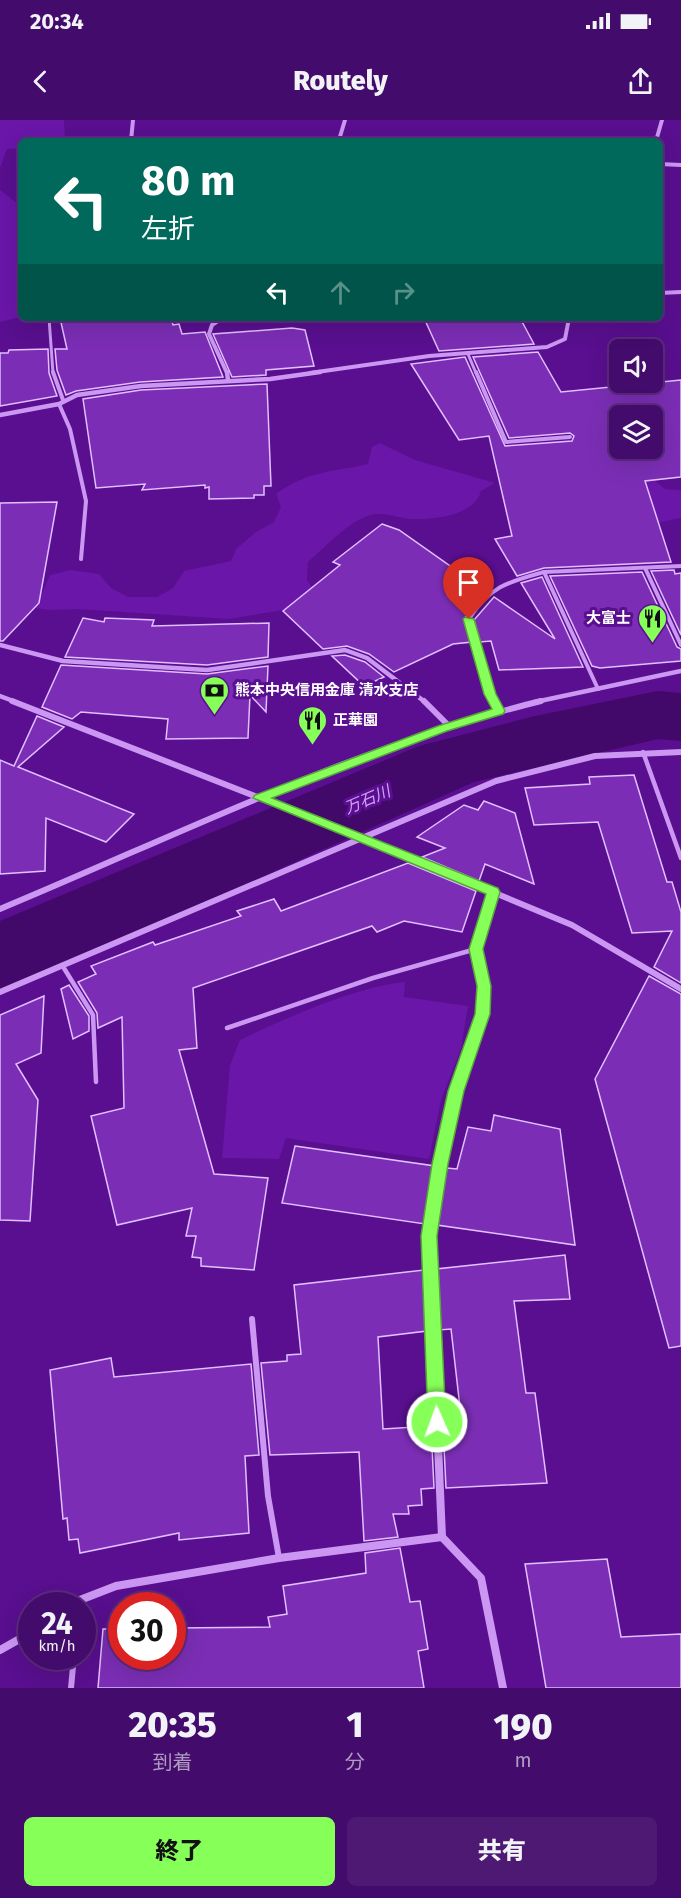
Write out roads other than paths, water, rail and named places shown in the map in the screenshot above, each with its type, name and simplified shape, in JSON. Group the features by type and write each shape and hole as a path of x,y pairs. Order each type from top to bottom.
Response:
{"street":[{"path":"131,138 133,120"},
{"path":"340,138 345,120"},
{"path":"657,138 662,120"},
{"path":"663,164 681,165"},
{"path":"663,293 681,292"},
{"path":"218,321 212,325 209,334 227,371 228,380"},
{"path":"0,415 59,404 63,400 141,386 270,379 389,361 517,351 563,343 566,339 569,321"},
{"path":"0,645 63,661 207,670 345,650 367,658 419,696 450,727"},
{"path":"0,909 259,798 450,727 499,711 681,671"},
{"path":"0,696 362,838 572,925 681,989"},
{"path":"0,992 496,781 595,756 681,752"},
{"path":"494,892 476,949 484,986 482,1014 456,1091 440,1164 429,1236 442,1537 481,1578 503,1688"},
{"path":"96,1594 116,1586 279,1558 442,1537"},
{"path":"0,1650 18,1642"}],"lane":[{"path":"49,321 51,364 63,400"},
{"path":"468,354 506,442 570,437"},
{"path":"59,404 70,429 86,501 81,559"},
{"path":"499,711 490,694 469,619 482,597 496,587 544,572 681,566"},
{"path":"645,568 681,645"},
{"path":"544,572 598,689"},
{"path":"643,752 681,858"},
{"path":"227,1028 373,978 476,949"},
{"path":"62,965 93,1015 96,1082"},
{"path":"252,1319 268,1496 279,1558"},
{"path":"70,1688 72,1670"}],"waterway":[{"name":"万石川","path":"0,957 447,764 535,741 658,715 681,717"}],"place":[{"name":"大富士","path":"652,644"},
{"name":"熊本中央信用金庫 清水支店","path":"214,716"},
{"name":"正華園","path":"312,746"}]}
